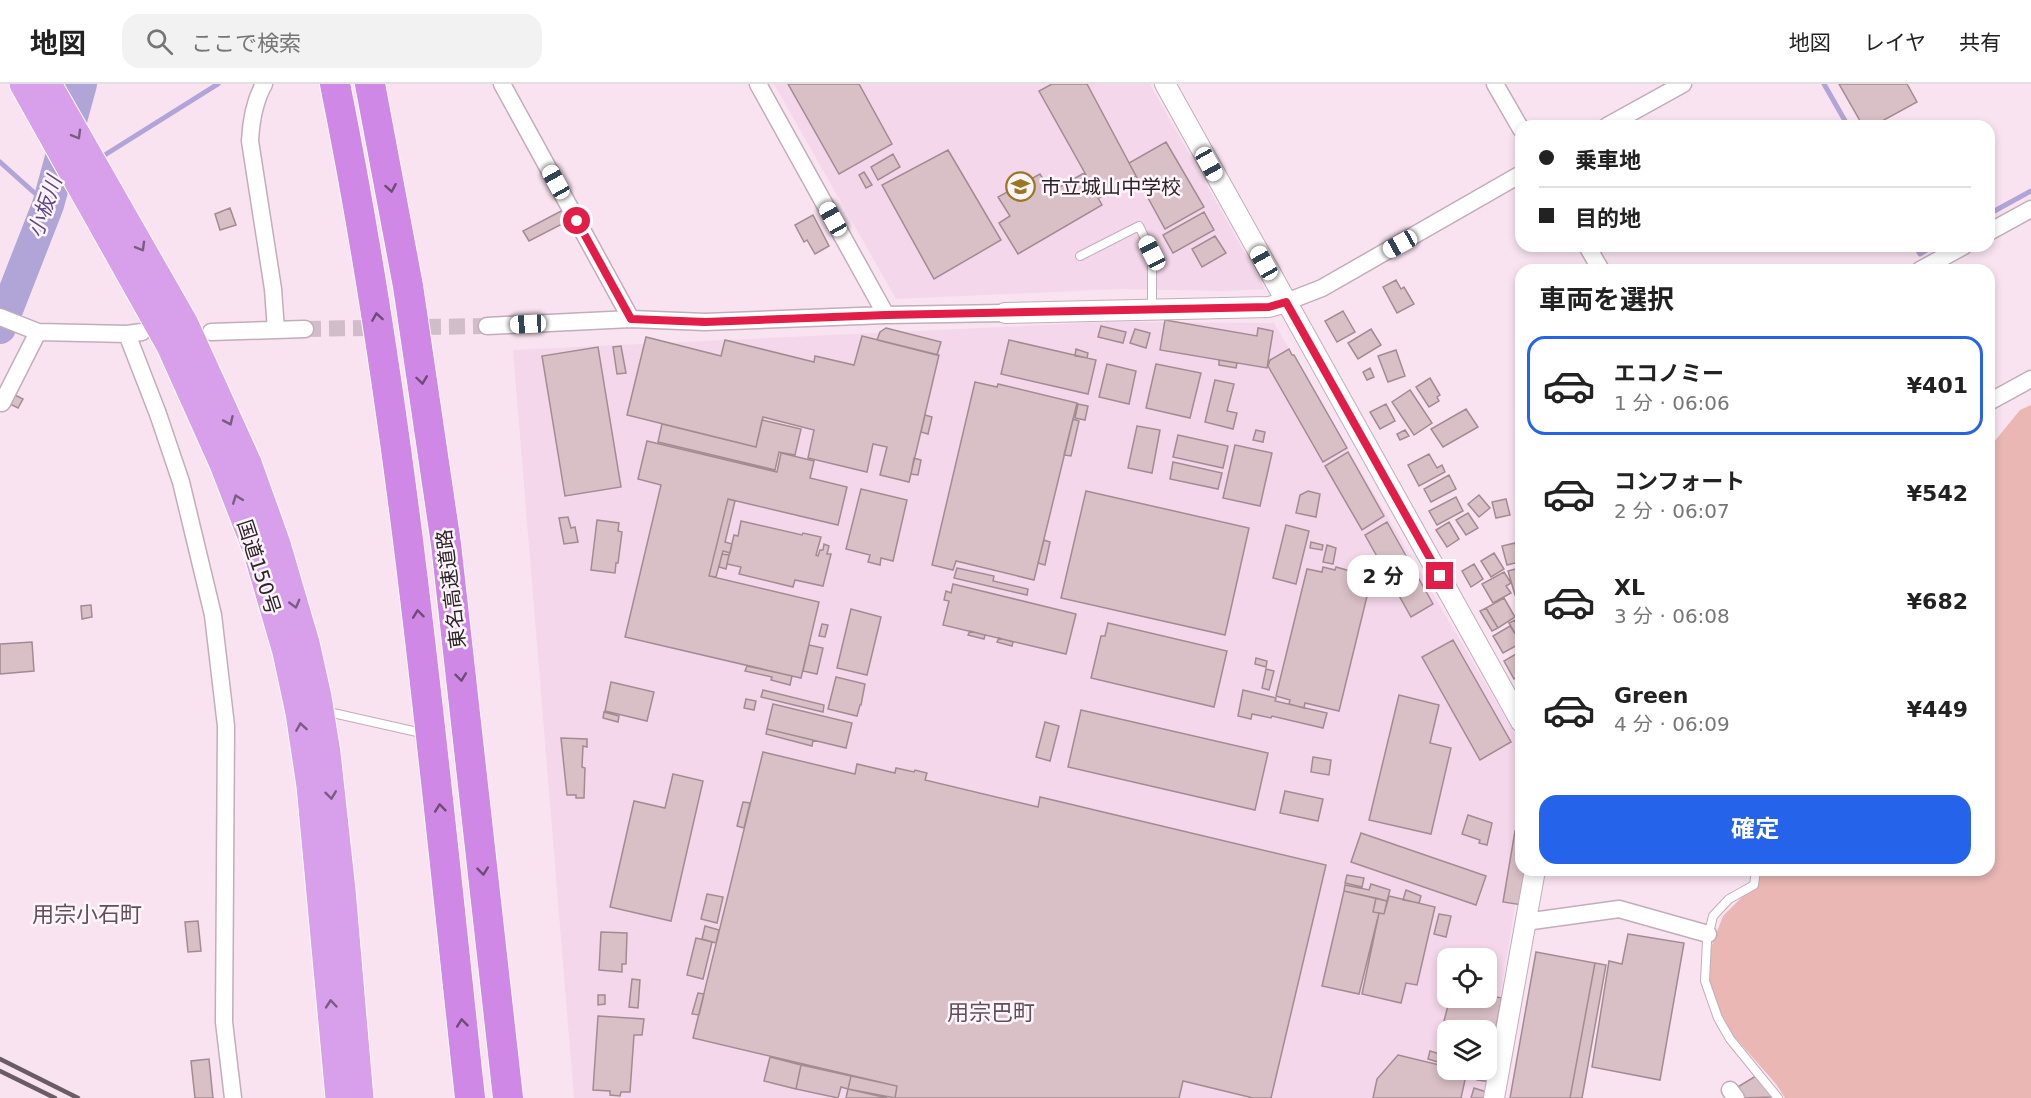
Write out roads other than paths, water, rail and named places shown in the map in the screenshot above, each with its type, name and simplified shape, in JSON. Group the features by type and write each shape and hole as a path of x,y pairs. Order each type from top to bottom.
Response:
{"highway":[{"name":"東名高速道路","path":"335,84 365,244 407,524 469,1089"},
{"name":"東名高速道路","path":"370,84 381,130 408,286 446,544 506,1087"},
{"name":"国道150号","path":"35,91 103,204 185,324 248,463 277,544 306,644 327,753 342,890 347,1060 339,1098"},
{"name":"国道150号","path":"103,204 223,464 256,549 286,652 299,713 310,786 347,1060 360,1098"}],"street":[{"path":"263,84 251,121 250,141 270,268 276,330"},
{"path":"502,84 631,319"},
{"path":"758,84 886,315"},
{"path":"1165,84 1515,711"},
{"path":"1495,84 1516,120"},
{"path":"1618,120 1683,84"},
{"path":"487,326 631,319 705,322 886,315 1269,307 1322,288 1515,177"},
{"path":"1995,229 2031,209"},
{"path":"1931,264 1953,252"},
{"path":"0,317 38,332 135,333 158,414 181,482 213,615 226,726 225,1022 232,1098"},
{"path":"211,332 305,329"},
{"path":"2,403 38,332"},
{"path":"1995,399 2031,379"},
{"path":"1494,1098 1533,876"},
{"path":"1525,922 1619,909 1708,934"}],"lane":[{"path":"1080,256 1139,226 1152,253 1152,309"},
{"path":"320,714 333,713 432,736"},
{"path":"1755,876 1754,885 1719,907 1713,916 1708,934 1705,981 1718,1018 1730,1039 1778,1098"}],"waterway":[{"name":"小板川","path":"0,328 48,205 81,84"},
{"path":"100,158 218,84"},
{"path":"1824,84 1845,120"},
{"path":"0,162 48,205"},
{"path":"53,187 66,179"},
{"path":"1995,211 2031,191"},
{"path":"1919,252 1920,254 1923,252"}],"tunnel":[{"path":"305,329 487,326"}],"railway":[{"path":"0,1059 78,1098"},
{"path":"0,1071 55,1098"}],"place":[{"name":"市立城山中学校","path":"1020,187"}],"district":[{"name":"用宗小石町","path":"87,914"},
{"name":"用宗巴町","path":"991,1012"}]}
